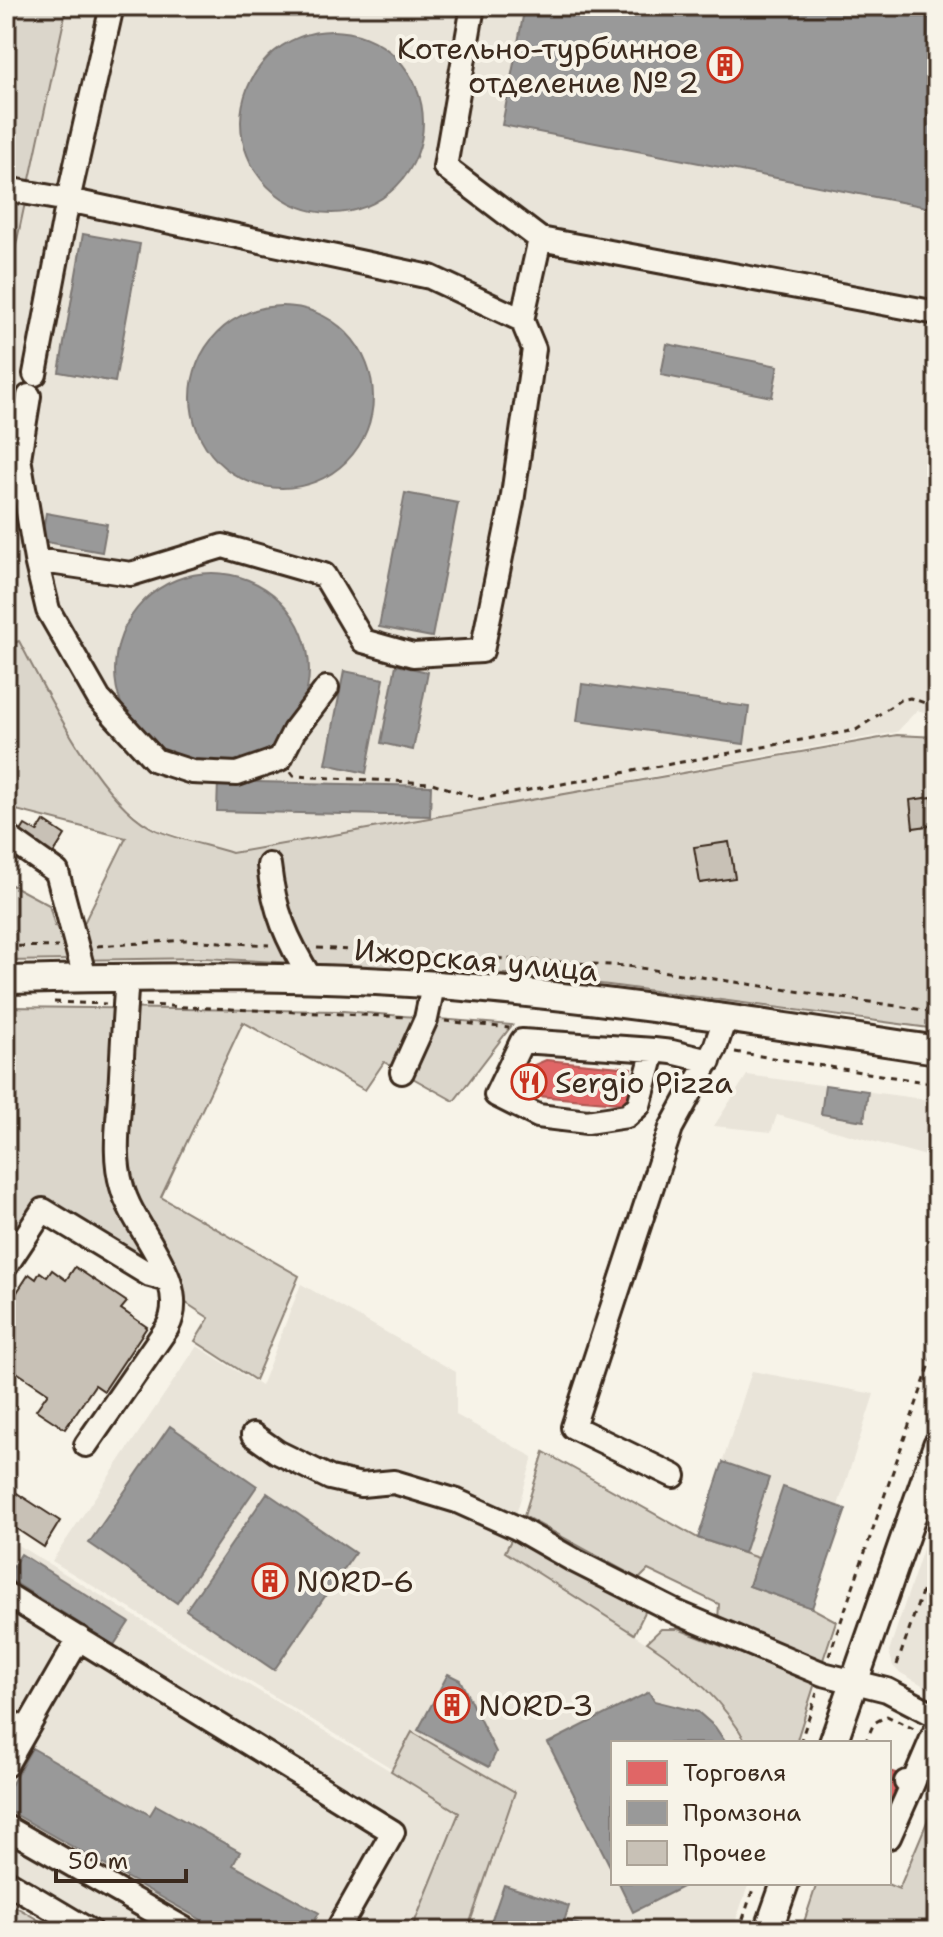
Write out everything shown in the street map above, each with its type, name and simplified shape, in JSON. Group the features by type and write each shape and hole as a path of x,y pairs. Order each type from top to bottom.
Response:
{"main road":[{"name":"Ижорская улица","path":"6,980 127,977 311,979 485,989 725,1018 937,1050"},
{"path":"834,1741 937,1445"},
{"path":"768,1931 786,1885"}],"street":[{"path":"35,374 68,200 112,6"},
{"path":"473,6 445,167 540,239 937,313"},
{"path":"6,189 430,277 522,320"},
{"path":"36,560 131,574 223,546 324,575 363,641 413,655 482,651 512,502 534,349 522,320 540,239"},
{"path":"29,396 19,458 36,560 48,610 99,699 155,760 192,772 237,774 280,759 294,731 327,688"},
{"path":"6,836 57,872 85,978"},
{"path":"269,865 273,898 291,946 311,979"},
{"path":"86,1445 174,1315 175,1301 164,1270 128,1205 118,1166 127,977"},
{"path":"402,1072 426,1019 433,986"},
{"path":"674,1476 573,1427 671,1128 712,1055 725,1018"},
{"path":"654,1050 639,1105 627,1116 587,1122 538,1116 496,1095 522,1041 654,1050 712,1055"},
{"path":"6,1266 43,1210 150,1275 164,1270"},
{"path":"253,1435 277,1452 330,1478 361,1485 394,1482 457,1501 517,1528 678,1613 823,1674 887,1690 937,1716"},
{"path":"6,1594 393,1832 337,1931"},
{"path":"6,1765 16,1725 79,1638"},
{"path":"891,1832 910,1782 934,1733"},
{"path":"6,1827 188,1931"},
{"path":"6,1881 90,1931"}],"path":[{"path":"280,759 294,776 432,783 480,799 856,730 900,700 910,698 937,707"},
{"path":"6,946 77,947 186,940 627,966 937,1012"},
{"path":"51,1002 373,1014 519,1029"},
{"path":"712,1055 937,1084"},
{"path":"801,1741 937,1344"},
{"path":"897,1665 937,1548"},
{"path":"866,1741 874,1723 887,1716 934,1733"},
{"path":"739,1931 754,1885"}],"shaded area":[{"path":"6,6 67,6 6,292"},
{"path":"67,6 937,6 937,716 917,710 897,732 232,853 150,827 110,793 64,725 20,642 6,646 6,292"},
{"path":"19,641 76,743 111,793 130,813 158,831 232,853 897,735 937,737 937,1029 505,974 203,958 6,961 6,882 49,905 55,926 81,929 126,838 12,809 6,795 6,646"},
{"path":"6,1007 343,1011 512,1025 454,1101 384,1062 365,1090 243,1022 161,1197 299,1276 255,1380 195,1341 209,1318 44,1210 6,1266"},
{"path":"747,1075 937,1101 937,1159 777,1115 771,1132 714,1126"},
{"path":"301,1284 456,1372 456,1415 533,1457 505,1552 676,1662 716,1699 746,1741 611,1741 611,1885 748,1885 732,1931 430,1931 496,1832 52,1561 197,1346 261,1386"},
{"path":"752,1371 874,1394 838,1506 846,1509 812,1608 749,1586 698,1538"},
{"path":"544,1452 698,1538 758,1558 749,1586 812,1608 836,1621 821,1666 718,1621 719,1604 648,1570 639,1579 524,1516"},
{"path":"937,1507 937,1693 899,1672 893,1666 889,1651"},
{"path":"515,1532 647,1608 634,1634 505,1552"},
{"path":"6,1538 460,1813 411,1931 114,1931 6,1869"},
{"path":"661,1629 678,1629 815,1683 797,1741 746,1741 727,1713 703,1686 647,1642"},
{"path":"412,1732 515,1792 467,1931 411,1931 459,1813 391,1771"},
{"path":"937,1798 937,1931 847,1931 830,1924 826,1931 801,1931 816,1885 890,1885 899,1889"},
{"path":"6,1901 57,1931 6,1931"}],"building: Торговля":[{"path":"546,1060 631,1068 629,1104 515,1094 520,1075 527,1068"},
{"path":"891,1772 908,1777 891,1822"}],"building: Промзона":[{"name":"Котельно-турбинное отделение № 2","path":"525,6 937,6 937,209 502,125"},
{"path":"332,31 367,38 396,58 416,87 423,122 416,157 396,186 367,206 332,213 297,206 268,186 248,157 241,122 248,87 268,58 297,38"},
{"path":"83,234 140,244 115,382 59,372"},
{"path":"282,306 317,313 333,321 346,333 358,346 366,362 373,397 366,432 358,448 346,461 333,473 317,481 282,488 247,481 231,473 218,461 206,448 198,432 191,397 198,362 206,346 218,333 231,321 247,313"},
{"path":"667,344 778,366 772,397 661,375"},
{"path":"405,493 458,503 432,637 379,627"},
{"path":"46,513 107,524 102,552 41,541"},
{"path":"212,573 249,580 281,601 302,633 309,670 302,707 281,739 249,760 212,767 175,760 143,739 122,707 115,670 122,633 143,601 175,580"},
{"path":"396,665 428,672 413,750 381,743"},
{"path":"344,671 384,679 366,773 326,764"},
{"path":"582,684 749,707 744,744 577,721"},
{"path":"218,781 431,786 430,816 217,811"},
{"path":"825,1085 868,1091 864,1121 821,1114"},
{"path":"170,1426 257,1486 177,1603 89,1543"},
{"path":"723,1462 769,1478 744,1553 698,1538"},
{"path":"783,1487 846,1509 812,1608 749,1586"},
{"name":"NORD-6","path":"267,1493 355,1553 274,1670 186,1610"},
{"path":"21,1554 129,1622 114,1645 6,1577"},
{"name":"NORD-3","path":"448,1674 460,1680 496,1752 489,1767 418,1730"},
{"path":"649,1692 654,1701 698,1712 725,1741 611,1741 611,1868 548,1743"},
{"path":"32,1748 150,1815 156,1805 240,1852 233,1865 319,1913 309,1931 221,1931 6,1809 6,1794"},
{"path":"504,1885 569,1906 561,1931 488,1931"},
{"path":"620,1885 686,1885 633,1912"},
{"path":"565,1920 581,1925 584,1931 561,1931"}],"building: Прочее":[{"path":"932,797 935,825 913,828 910,800"},
{"path":"44,821 65,835 53,854 20,833 25,825 37,832"},
{"path":"729,842 735,878 700,883 694,847"},
{"path":"75,1267 127,1302 121,1309 147,1327 104,1391 95,1385 65,1429 36,1410 48,1393 6,1365 6,1342 13,1332 6,1327 6,1309 29,1274 36,1279 40,1272 47,1277 52,1270 66,1280"},
{"path":"6,1486 60,1521 44,1547 6,1522"}],"place":[{"name":"Котельно-турбинное отделение № 2","path":"725,65"},
{"name":"Sergio Pizza","path":"529,1082"},
{"name":"NORD-6","path":"270,1581"},
{"name":"NORD-3","path":"452,1705"}]}
